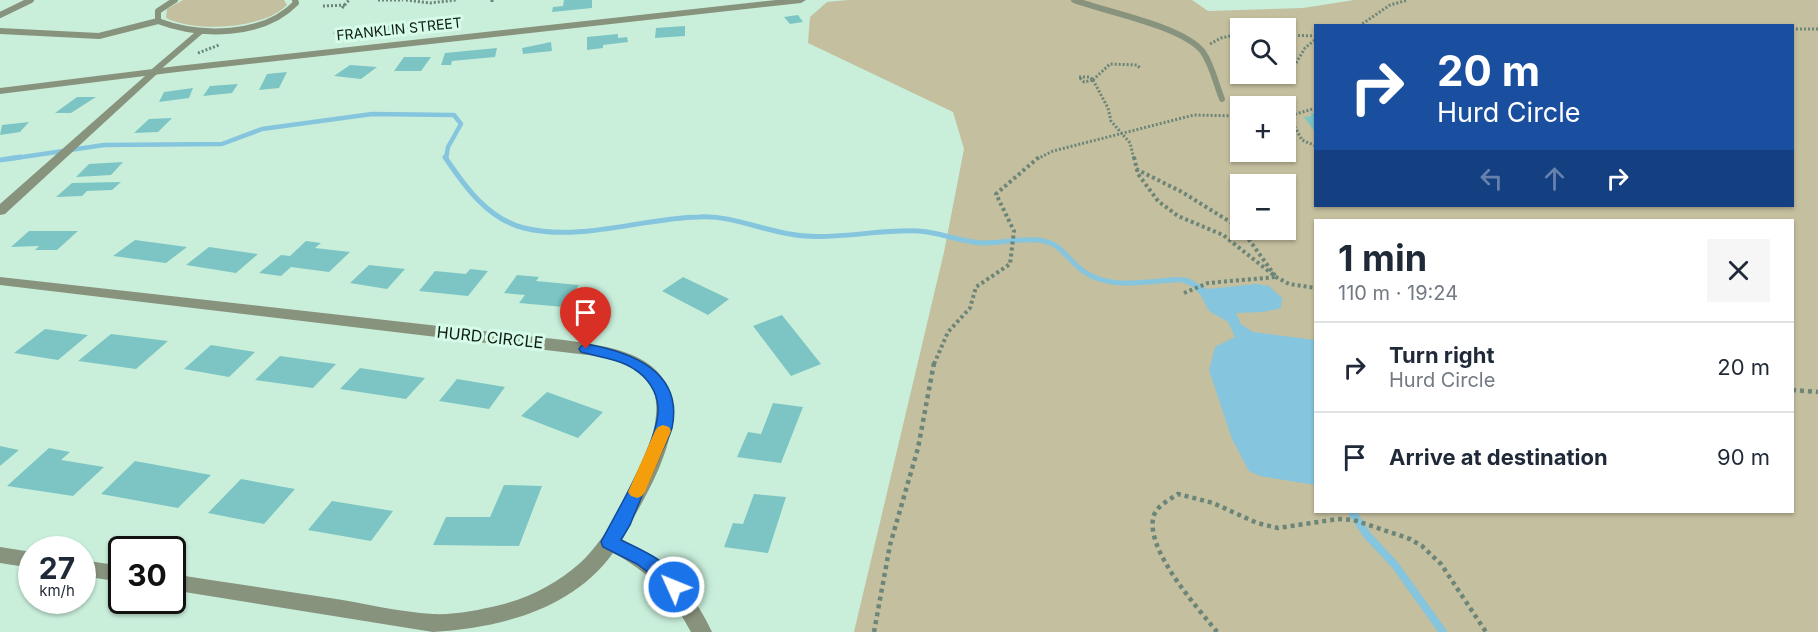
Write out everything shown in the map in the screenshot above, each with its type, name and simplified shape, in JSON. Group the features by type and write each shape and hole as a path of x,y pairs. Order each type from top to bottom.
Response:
{"street":[{"name":"FRANKLIN STREET","path":"0,91 693,6 801,0"},
{"path":"0,211 153,72"},
{"name":"HURD CIRCLE","path":"0,281 564,345 608,353 626,359 646,370 659,384 666,407 664,429 621,525 594,562 581,574 547,597 511,612 465,622 433,623 186,584"},
{"path":"610,542 644,559 664,575 702,632"},
{"path":"0,555 18,558"}],"lane":[{"path":"0,15 31,0"},
{"path":"159,21 158,11 175,0"},
{"path":"0,31 99,36 159,21 180,29 227,30 270,20 290,11 296,3 295,0"},
{"path":"1074,0 1174,33 1202,50 1222,99"},
{"path":"153,72 201,31"}],"path":[{"path":"342,8 349,0"},
{"path":"378,0 430,3 456,0"},
{"path":"1362,24 1390,5 1408,0"},
{"path":"323,6 346,5"},
{"path":"1794,29 1818,29"},
{"path":"1202,50 1221,38 1230,36"},
{"path":"1296,36 1314,38"},
{"path":"1296,63 1305,48 1314,40"},
{"path":"1140,68 1137,65 1110,64 1093,80 1108,108 1111,122 1130,143 1136,168 1146,188 1169,212 1223,235 1276,277 1289,284 1314,288"},
{"path":"1296,113 1314,108"},
{"path":"874,632 890,545 918,448 935,360 948,332 970,308 976,287 1010,264 1014,231 996,194 1003,184 1021,175 1032,161 1042,154 1194,115 1230,116"},
{"path":"1296,132 1302,140 1314,145"},
{"path":"1136,168 1182,192 1230,222"},
{"path":"1249,240 1276,277"},
{"path":"1184,293 1208,283 1276,277"},
{"path":"1794,390 1818,392"},
{"path":"1217,632 1161,553 1152,534 1153,518 1160,504 1178,494 1213,503 1249,520 1278,528 1338,519 1354,520 1410,539 1422,546 1441,564 1486,632"}],"shaded area":[{"path":"183,0 284,0 287,5 276,13 246,24 211,27 179,23 166,18 167,9"},
{"path":"848,0 1192,0 1208,11 1303,8 1354,0 1818,0 1818,632 854,632 944,252 964,149 953,112 808,43 810,17 827,2"}],"water":[{"path":"1188,278 1207,289 1257,284 1269,286 1282,298 1281,308 1263,312 1236,313 1241,324 1253,332 1314,340 1314,485 1260,476 1249,471 1232,439 1209,370 1215,347 1235,337 1228,322 1209,311 1200,294 1191,286 1181,282 1163,283 1163,279"}],"building":[{"path":"564,0 592,0 592,8 552,12 553,7 563,6"},
{"path":"798,15 803,22 790,24 784,17"},
{"path":"437,20 435,27 407,30 409,22"},
{"path":"396,25 394,32 366,35 368,28"},
{"path":"685,26 685,36 655,38 656,28"},
{"path":"362,27 358,35 333,34 335,29"},
{"path":"618,34 618,38 627,37 628,42 603,45 603,48 587,50 587,37"},
{"path":"551,42 552,51 523,54 522,48"},
{"path":"497,48 495,57 452,61 451,65 441,65 445,53"},
{"path":"404,57 431,57 421,71 394,71"},
{"path":"350,65 377,67 361,79 334,76"},
{"path":"287,72 279,88 259,90 267,74"},
{"path":"238,84 232,93 203,96 210,86"},
{"path":"193,88 189,98 159,102 164,92"},
{"path":"77,97 96,97 71,113 55,113"},
{"path":"1310,113 1314,113 1314,130 1304,117 1312,116"},
{"path":"172,118 158,132 134,133 149,119"},
{"path":"29,122 20,132 0,135 2,125"},
{"path":"123,162 111,175 76,177 89,164"},
{"path":"121,182 112,190 87,191 82,196 56,197 72,183"},
{"path":"29,231 78,231 57,250 35,250 39,246 11,247"},
{"path":"135,240 187,247 166,263 113,256"},
{"path":"306,241 321,243 315,248 350,252 329,272 291,267 281,276 259,273 281,255 290,256"},
{"path":"209,247 258,254 236,273 186,265"},
{"path":"369,265 405,269 387,289 350,283"},
{"path":"470,269 488,271 468,296 419,291 435,271 466,274"},
{"path":"517,275 539,277 536,281 579,285 564,307 519,303 525,295 504,293"},
{"path":"683,277 729,299 708,315 662,291"},
{"path":"782,315 821,364 791,376 753,326"},
{"path":"45,329 88,335 58,360 14,353"},
{"path":"111,334 168,341 136,369 78,361"},
{"path":"211,345 255,352 229,377 184,369"},
{"path":"280,356 336,364 313,388 255,380"},
{"path":"360,368 425,378 406,399 340,389"},
{"path":"457,379 505,387 489,409 439,401"},
{"path":"547,392 603,412 578,438 521,416"},
{"path":"773,403 803,407 781,463 737,457 748,432 761,434"},
{"path":"0,446 19,450 0,466"},
{"path":"49,448 70,452 61,460 104,467 73,496 7,486"},
{"path":"135,461 211,475 178,508 101,494"},
{"path":"241,479 295,489 264,524 208,513"},
{"path":"504,485 542,486 519,546 433,545 446,517 490,517"},
{"path":"754,494 786,497 768,553 724,547 733,523 743,524"},
{"path":"332,501 393,511 371,541 308,530"}],"waterway":[{"path":"9,159 104,145 222,144 262,129 372,114 454,115 461,124 448,147 446,158"},
{"path":"0,160 20,157"},
{"path":"446,158 469,190 488,209 511,224 546,232 589,231 677,218 713,217 791,235 819,237 918,231 976,243 1037,240 1050,243 1060,249 1083,271 1103,280 1126,283 1171,280"},
{"path":"1353,513 1367,535 1395,565 1443,632"}],"slow traffic":[{"path":"637,492 663,431"}],"route":[{"path":"586,349 608,353 638,364 659,384 666,407 664,429 621,525 610,542 644,559 664,575 674,587"}]}
